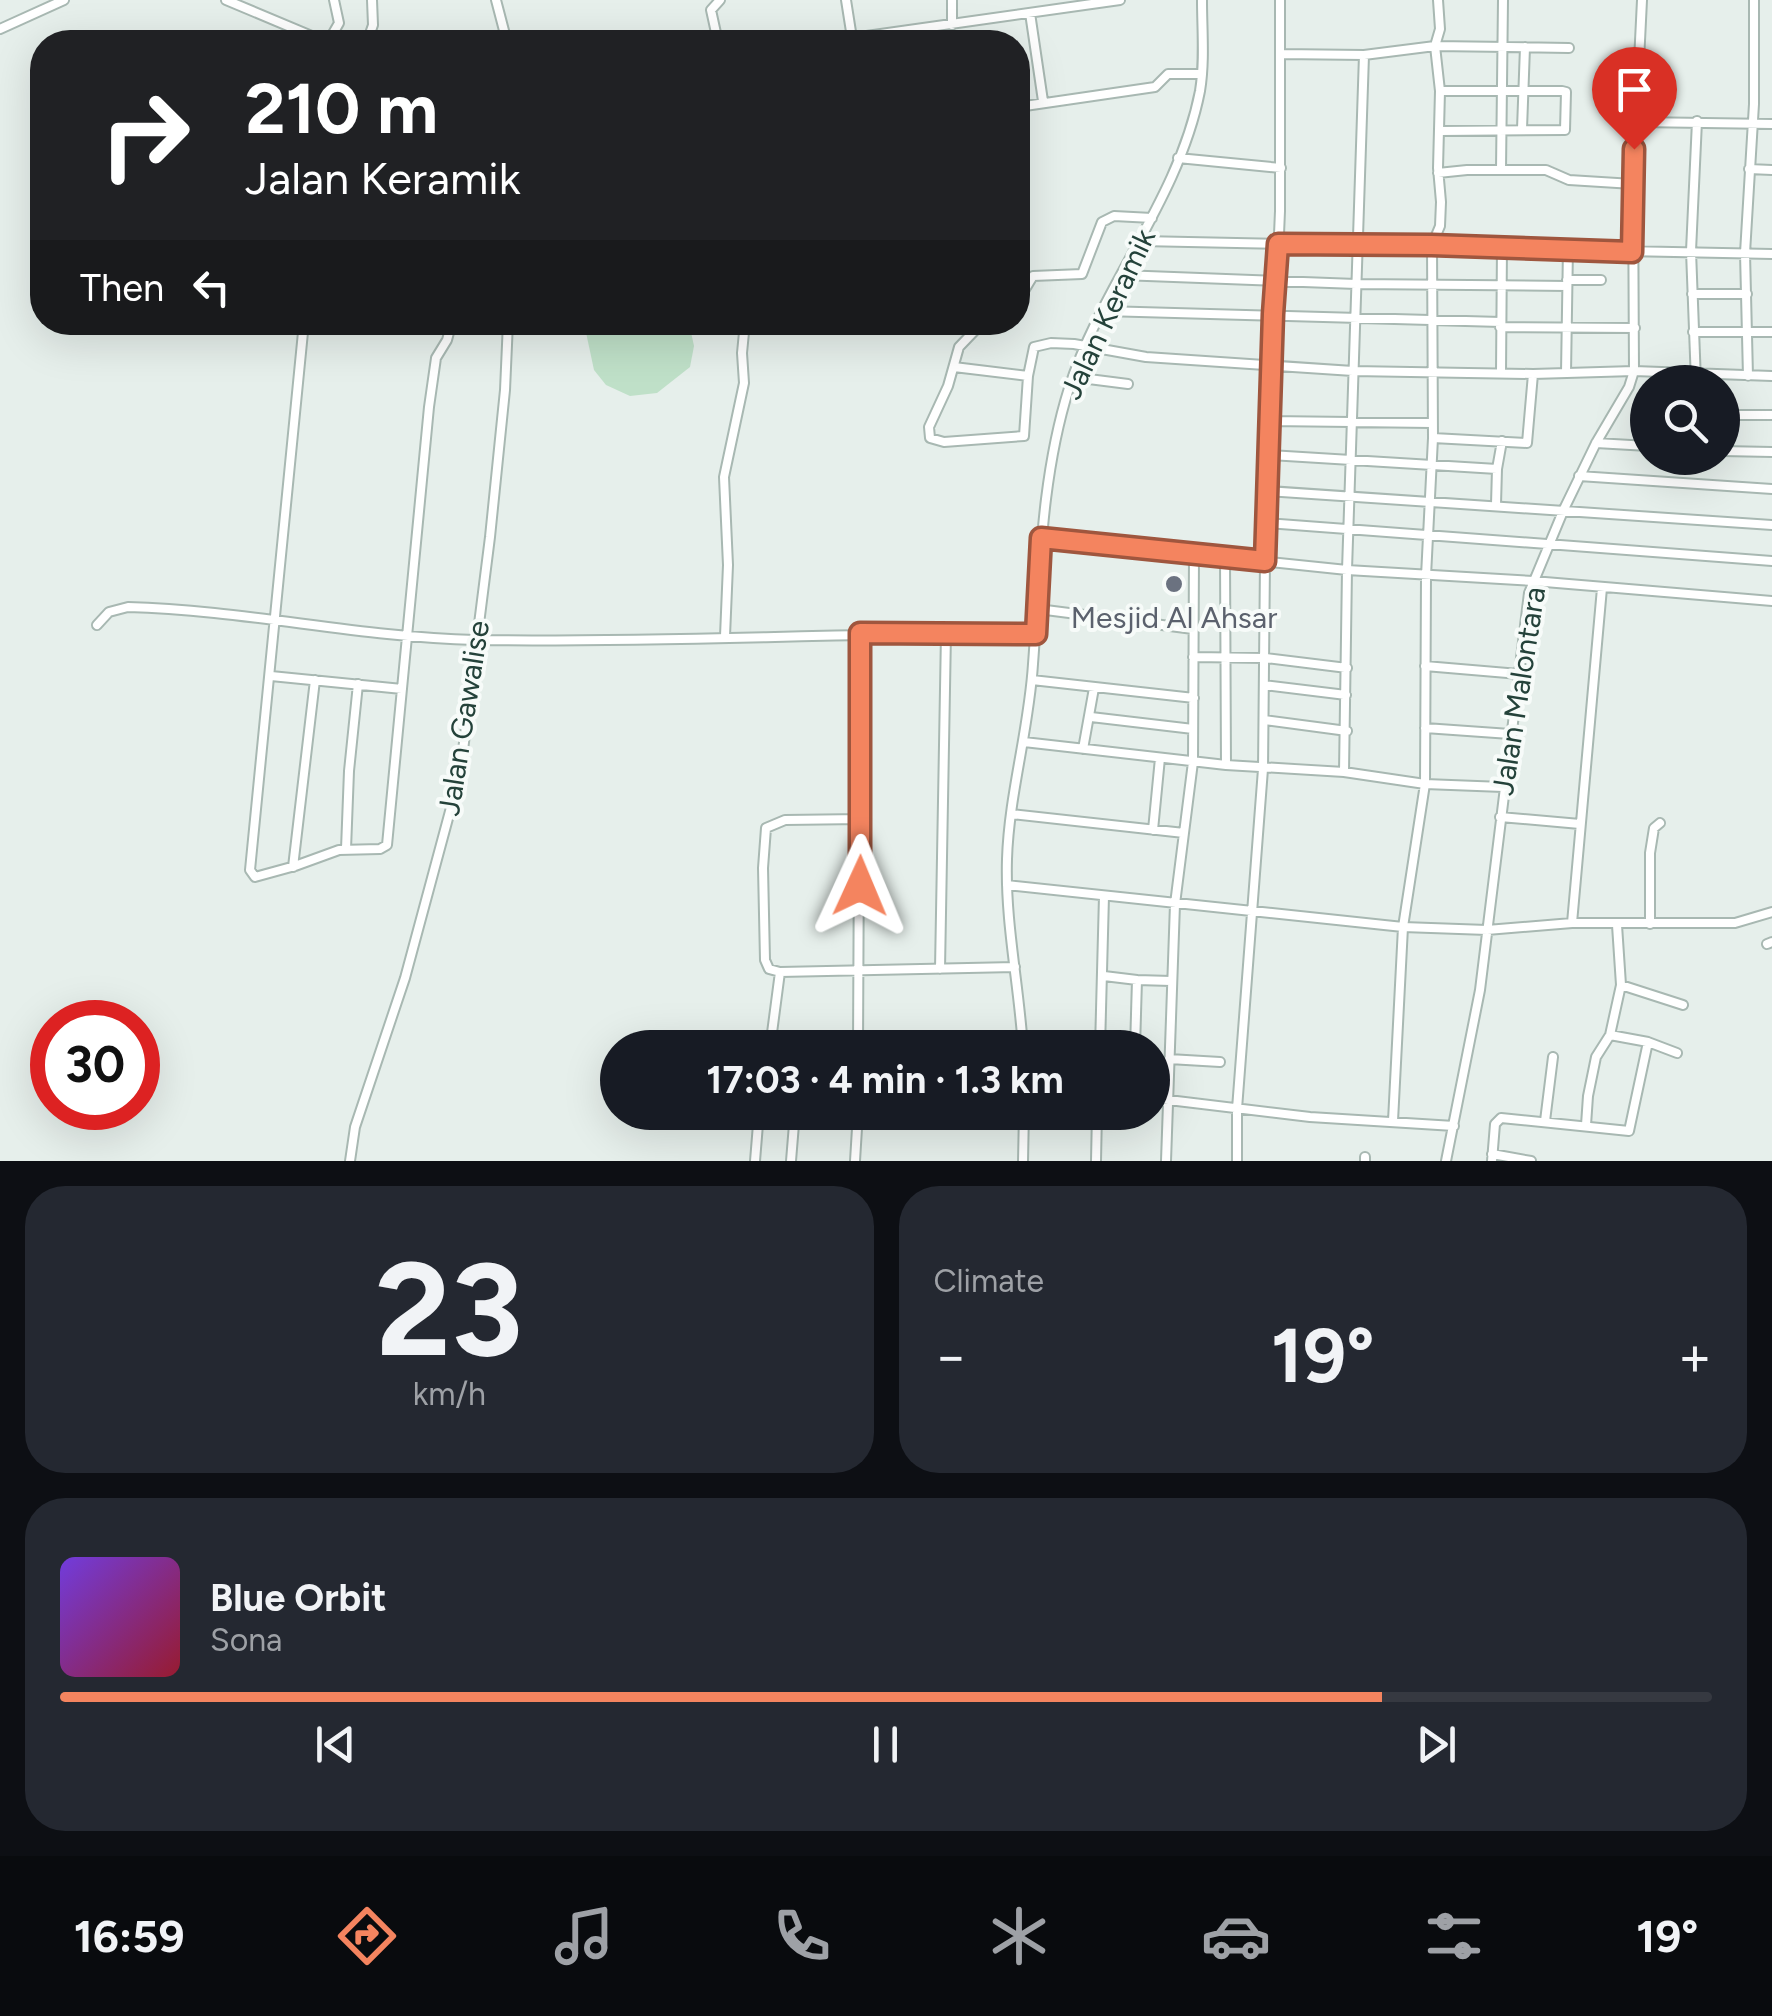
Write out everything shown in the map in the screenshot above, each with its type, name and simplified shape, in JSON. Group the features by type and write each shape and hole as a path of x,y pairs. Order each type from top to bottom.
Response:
{"street":[{"path":"0,30 64,0"},
{"path":"226,0 298,30"},
{"path":"334,0 338,25 335,30"},
{"path":"371,30 372,0"},
{"path":"496,0 504,30"},
{"path":"715,30 711,10 720,0"},
{"path":"846,0 851,30"},
{"path":"952,0 952,24"},
{"path":"909,30 1120,0"},
{"name":"Jalan Keramik","path":"1021,1030 1007,885 1012,814 1032,680 1041,538 1063,408 1086,348 1178,158 1202,74 1202,0"},
{"path":"1237,1161 1237,1109 1264,720 1265,561 1280,168 1280,0"},
{"path":"1393,1121 1403,928 1424,784 1426,576 1433,438 1432,245 1440,226 1438,0"},
{"path":"1501,169 1503,0"},
{"name":"Jalan Malontara","path":"1634,365 1633,184 1642,0"},
{"path":"1748,376 1746,253 1754,0"},
{"path":"1030,12 1043,101"},
{"path":"1281,54 1364,55 1436,46 1569,48"},
{"path":"1522,130 1525,47"},
{"path":"1344,772 1364,55"},
{"path":"1030,104 1155,87 1167,75 1202,74"},
{"path":"1440,90 1524,88 1566,92 1566,128 1440,131"},
{"path":"1694,365 1691,251 1697,121"},
{"path":"1638,122 1772,124"},
{"path":"1178,158 1280,168"},
{"path":"1750,168 1772,170"},
{"path":"1438,173 1546,170 1569,180 1633,184"},
{"path":"1030,281 1033,276 1084,273 1102,222 1114,216 1152,218"},
{"path":"1141,240 1772,254"},
{"path":"1501,373 1502,248"},
{"path":"1566,374 1568,248"},
{"path":"1121,275 1356,284 1601,280"},
{"path":"1692,294 1747,294"},
{"path":"1104,311 1434,320 1567,329 1635,328"},
{"path":"1693,332 1772,332"},
{"path":"303,335 250,870 255,876 346,849 380,849 387,845 433,380 436,358 448,335"},
{"name":"Jalan Gawalise","path":"350,1161 357,1120 405,978 454,805 477,640 505,390 507,335"},
{"path":"725,636 728,553 724,478 744,383 744,335"},
{"path":"971,335 959,347 930,426 929,435 935,442 1024,436 1034,347 1050,343 1146,357 1353,371 1630,371"},
{"path":"954,367 1028,376"},
{"path":"1433,438 1526,443 1533,374"},
{"path":"1740,376 1772,376"},
{"path":"1073,377 1128,384"},
{"name":"Jalan Malontara","path":"1446,1161 1475,1019 1533,581 1596,443 1630,384"},
{"path":"1740,414 1772,415"},
{"path":"1270,422 1432,423"},
{"path":"1496,504 1502,442"},
{"path":"1596,443 1630,445"},
{"path":"1740,451 1772,452"},
{"path":"1269,456 1497,469"},
{"path":"1580,476 1772,490"},
{"path":"1268,491 1772,526"},
{"path":"1267,523 1772,561"},
{"path":"1041,538 1347,570 1772,601"},
{"path":"1170,1030 1175,904 1192,762 1194,554"},
{"path":"1225,558 1226,766"},
{"path":"1572,923 1602,588"},
{"path":"97,625 110,612 128,607 407,637 477,640 1036,634"},
{"path":"1038,609 1193,629"},
{"path":"858,1030 860,633"},
{"path":"940,968 946,633"},
{"path":"1193,657 1266,658 1346,668"},
{"path":"1425,666 1519,674"},
{"path":"271,676 402,689"},
{"path":"293,867 315,680"},
{"path":"1032,680 1194,698"},
{"path":"346,849 358,684"},
{"path":"1264,685 1346,695"},
{"path":"1084,750 1094,688"},
{"path":"1092,717 1193,730"},
{"path":"1264,720 1347,730"},
{"path":"1425,728 1510,734"},
{"path":"1024,742 1226,766 1503,787"},
{"path":"1153,830 1160,758"},
{"path":"1012,814 1184,833"},
{"path":"1500,817 1580,824"},
{"path":"861,819 785,820 766,828 765,960 769,970 1015,966"},
{"path":"1650,924 1650,853 1654,828 1660,823"},
{"path":"1007,885 1403,928 1486,930 1572,923 1735,923 1772,912"},
{"path":"1101,1030 1104,896"},
{"path":"1586,1126 1596,1057 1610,1035 1621,986 1618,925"},
{"path":"772,1030 780,972"},
{"path":"1104,976 1171,982"},
{"path":"1135,1030 1137,980"},
{"path":"1621,986 1683,1005"},
{"path":"1610,1035 1648,1042 1677,1054"},
{"path":"1531,1161 1492,1158 1497,1120 1629,1131 1648,1042"},
{"path":"1544,1121 1552,1057"},
{"path":"1170,1059 1220,1062"},
{"path":"1170,1100 1454,1126"},
{"path":"755,1161 758,1130"},
{"path":"790,1161 793,1130"},
{"path":"855,1161 857,1130"},
{"path":"1023,1161 1024,1130"},
{"path":"1096,1161 1097,1130"},
{"path":"1166,1161 1167,1130"}],"green space":[{"path":"587,335 692,335 690,367 657,393 630,396 606,385 594,370"}],"place":[{"name":"Mesjid Al Ahsar","path":"1174,584"}],"route":[{"path":"860,886 860,633 1036,634 1041,538 1265,561 1278,244 1632,252 1634,149"}]}
